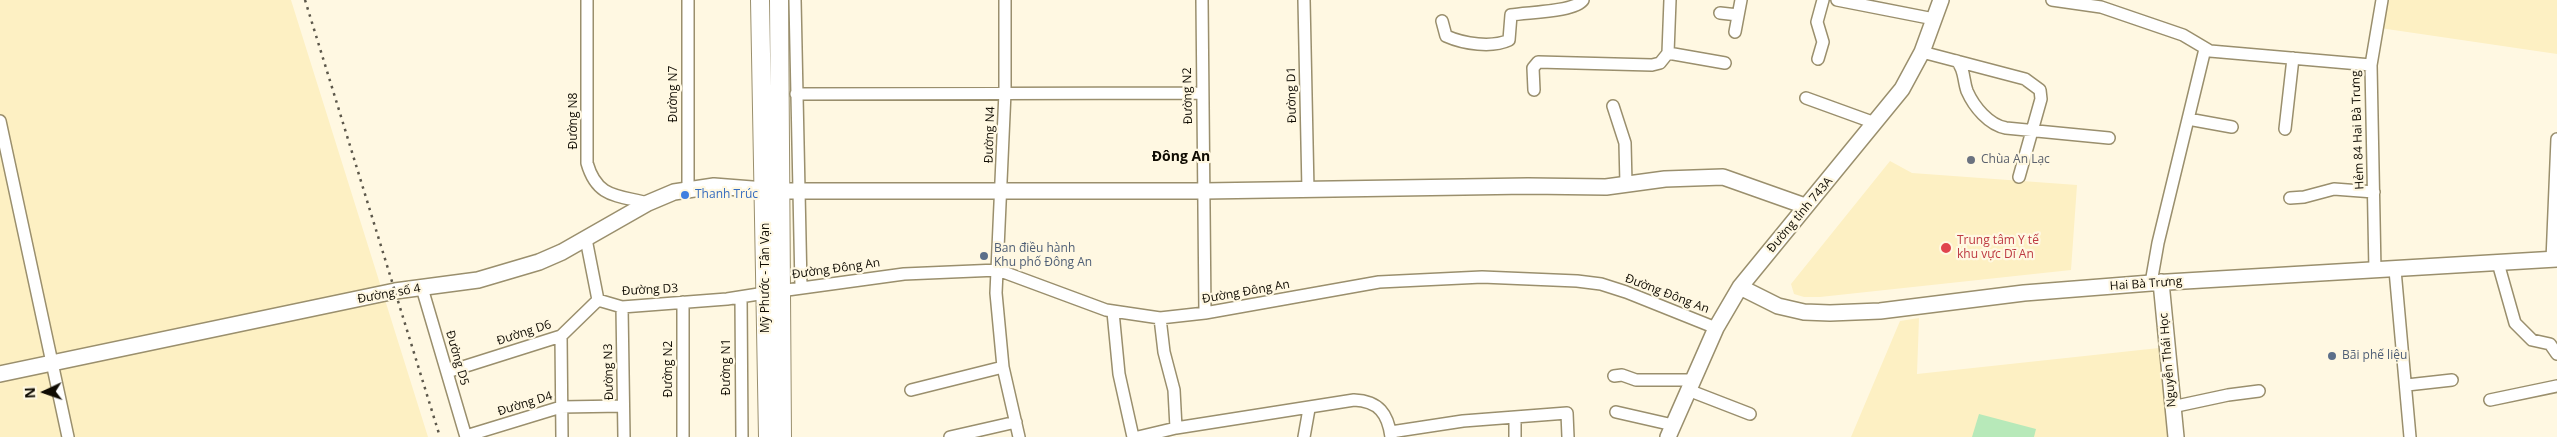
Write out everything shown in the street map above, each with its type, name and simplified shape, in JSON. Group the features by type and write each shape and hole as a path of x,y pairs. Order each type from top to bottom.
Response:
{"main road":[{"name":"Mỹ Phước - Tân Vạn","path":"760,0 782,191"},
{"name":"Mỹ Phước - Tân Vạn","path":"768,437 773,292 782,191 779,0"},
{"name":"Mỹ Phước - Tân Vạn","path":"773,292 782,437"}],"street":[{"name":"Đường N8","path":"587,0 587,164 591,177 598,187 648,203"},
{"name":"Đường N7","path":"688,0 688,189"},
{"path":"795,0 796,94 782,191 802,286"},
{"name":"Đường N4","path":"1005,0 1005,92 998,270 998,336 1002,367 1019,437"},
{"name":"Đường N2","path":"1202,0 1204,313"},
{"name":"Đường D1","path":"1304,0 1308,190"},
{"path":"1442,21 1446,36 1492,44 1509,40 1511,15 1570,8 1580,4 1583,0"},
{"path":"1534,90 1533,68 1538,62 1652,65 1660,63 1668,53 1670,0"},
{"path":"1736,32 1740,0"},
{"path":"1818,59 1823,42 1817,22 1823,0"},
{"path":"1837,0 1934,19"},
{"name":"Đường tỉnh 743A","path":"1670,431 1716,328 1740,287 1902,89 1922,52 1941,0"},
{"path":"2052,0 2101,7 2183,35 2205,49 2158,243 2156,282"},
{"path":"2371,64 2382,0"},
{"path":"1720,13 1738,15"},
{"name":"Hẻm 84 Hai Bà Trưng","path":"2205,49 2371,64 2375,271"},
{"path":"1922,52 2025,80 2038,87 2041,99 2019,177"},
{"path":"1668,53 1725,62"},
{"path":"2285,129 2293,58"},
{"path":"1957,61 1963,70 1967,90 1987,119 2000,127 2108,138"},
{"path":"796,94 1202,93"},
{"path":"1806,98 1875,123"},
{"path":"1613,106 1625,143 1626,184"},
{"path":"2188,119 2232,127"},
{"path":"0,121 68,437"},
{"path":"2554,260 2557,139"},
{"name":"Đường số 4","path":"0,374 422,288 478,280 539,262 586,239 648,203 688,189 727,186 782,191 1002,192 1528,186 1606,187 1665,179 1723,177 1805,206"},
{"path":"2290,198 2304,197 2334,189 2374,192"},
{"path":"586,239 598,300"},
{"name":"Hai Bà Trưng","path":"1740,287 1778,306 1804,312 1830,313 1880,311 2024,294 2156,282 2554,260"},
{"path":"2498,263 2515,323 2532,340 2550,344 2557,354"},
{"name":"Đường Đông An","path":"773,292 802,286 904,274 998,270 1113,312 1160,318 1204,313 1378,282 1482,277 1577,281 1600,284 1716,328"},
{"path":"2395,270 2407,385 2410,437"},
{"name":"Nguyễn Thái Học","path":"2156,282 2176,437"},
{"name":"Đường D5","path":"422,288 466,437"},
{"name":"Đường D3","path":"598,300 622,307 741,297 773,292"},
{"name":"Đường N1","path":"741,297 742,437"},
{"name":"Đường D6","path":"447,372 561,336 598,300"},
{"name":"Đường N2","path":"683,302 683,437"},
{"name":"Đường N3","path":"622,307 624,437"},
{"path":"1113,312 1119,374 1133,437"},
{"path":"1160,318 1164,352 1174,390 1176,428"},
{"path":"561,336 562,437"},
{"path":"911,390 1002,367"},
{"path":"1614,376 1622,375 1634,380 1690,385 1750,414"},
{"path":"2407,385 2452,380"},
{"path":"2490,400 2557,386"},
{"path":"2172,406 2259,391"},
{"path":"1138,437 1176,428 1309,409 1338,402 1364,401 1379,406 1384,412 1391,435 1424,432 1515,417 1568,413 1568,437"},
{"name":"Đường D4","path":"466,437 561,407 623,406"},
{"path":"1304,437 1309,409"},
{"path":"1616,412 1670,431"},
{"path":"1515,417 1515,437"},
{"path":"950,437 1016,422"}],"shaded area":[{"path":"0,0 291,0 428,437 0,437"},
{"path":"2383,0 2557,0 2557,54 2380,28"},
{"name":"Trung tâm Y tế khu vực Dĩ An","path":"1890,161 1912,173 2077,185 2071,270 1820,297 1804,297 1794,294 1791,284"},
{"path":"1919,318 1917,374 2159,348 2168,437 1851,437 1900,321"}],"green space":[{"path":"1979,414 2036,429 2034,437 1972,437"}],"railway":[{"path":"305,0 440,437"}],"place":[{"name":"Chùa An Lạc","path":"1971,160"},
{"name":"Thanh Trúc","path":"685,195"},
{"name":"Trung tâm Y tế khu vực Dĩ An","path":"1946,248"},
{"name":"Ban điều hành Khu phố Đông An","path":"984,256"},
{"name":"Bãi phế liệu","path":"2332,356"}],"district":[{"name":"Đông An","path":"1181,157"}]}
